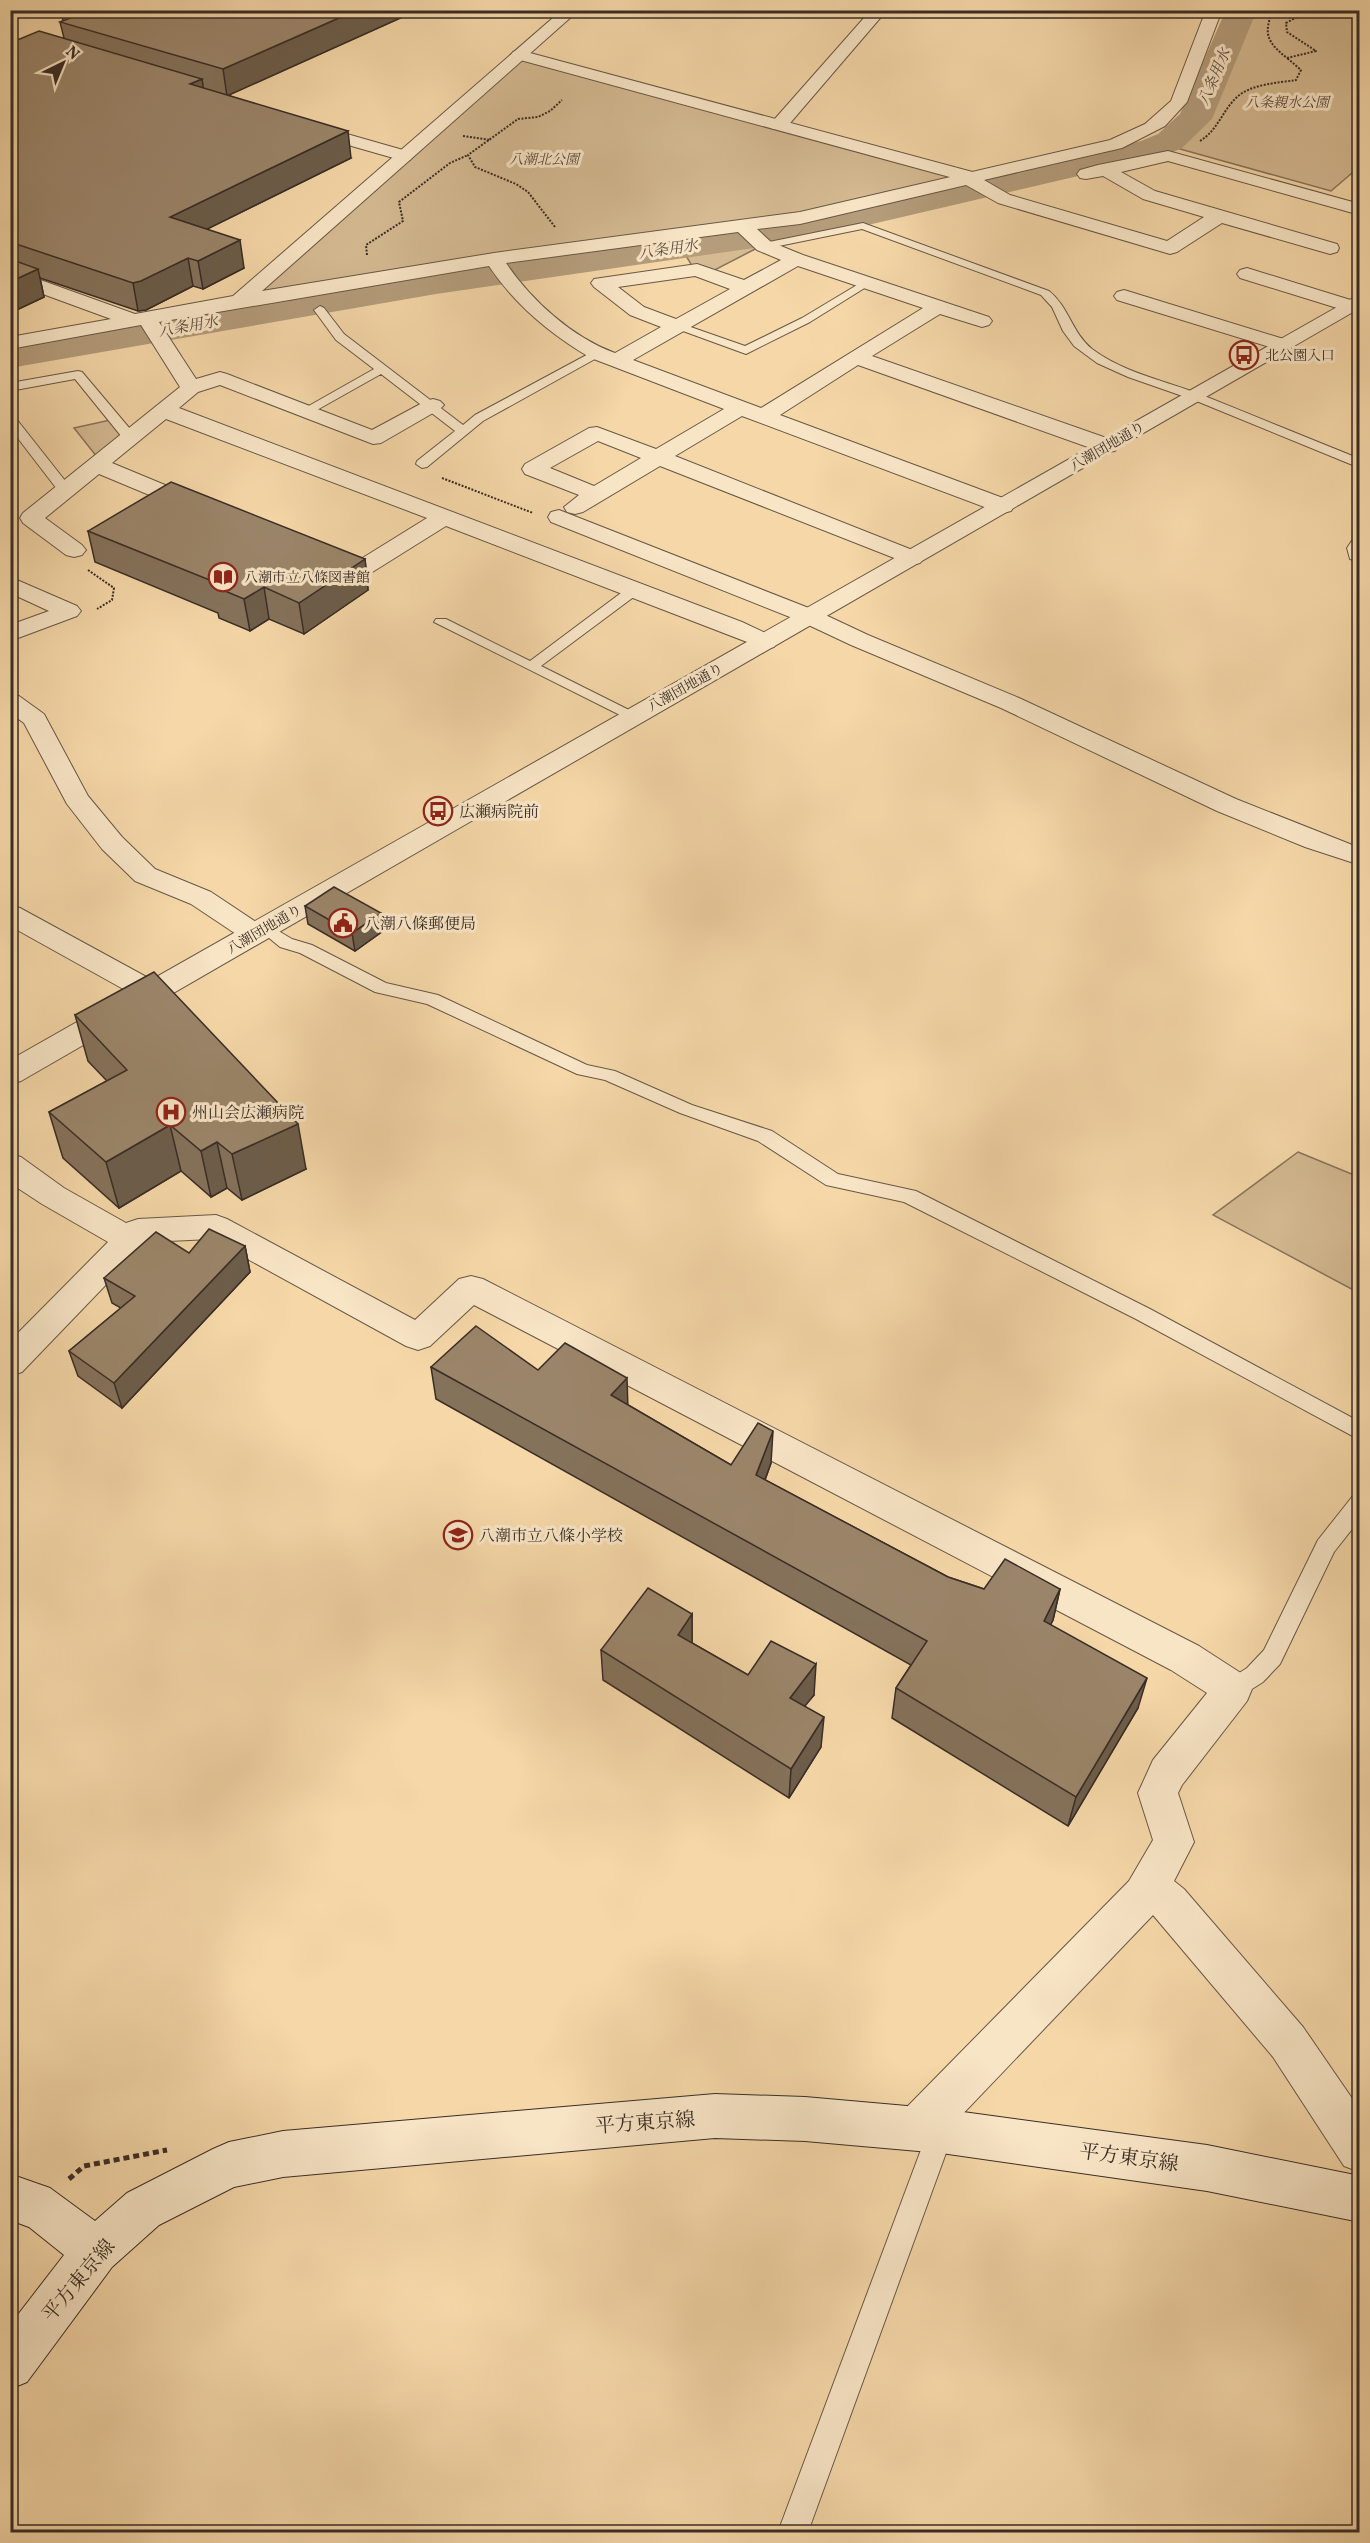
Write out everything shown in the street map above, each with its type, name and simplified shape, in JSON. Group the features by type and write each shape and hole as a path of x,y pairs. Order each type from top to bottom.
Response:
{"street":[{"path":"239,301 572,10"},
{"path":"778,125 880,10"},
{"path":"10,343 148,325 239,301 311,299 372,279 496,262 572,248 800,218 1116,144 1159,124 1171,114 1179,102 1215,10"},
{"path":"519,55 972,179 991,193 1170,248 1219,216"},
{"path":"292,123 404,156"},
{"path":"1071,177 1168,156 1359,210"},
{"path":"1104,170 1149,195 1219,216 1344,230 1328,258 1302,291"},
{"path":"991,193 1027,187"},
{"path":"742,226 764,246 796,259 982,321"},
{"path":"608,358 678,327 796,259"},
{"path":"496,262 512,285 542,316 608,358 1003,506"},
{"path":"678,327 637,311 601,283 697,270 744,287"},
{"path":"1247,274 1302,291 1354,303"},
{"path":"10,275 148,325 191,388"},
{"path":"1124,296 1282,345"},
{"name":"八潮団地通り","path":"14,1069 153,993 632,717 811,617 1354,303"},
{"path":"763,416 939,306"},
{"path":"857,358 1107,446"},
{"path":"71,551 31,518 166,411 191,388 220,378 373,438 433,405"},
{"path":"559,518 595,494 740,408"},
{"path":"166,411 733,627 765,642"},
{"path":"595,494 533,469 597,433 912,558"},
{"path":"97,465 216,514"},
{"path":"153,508 173,497"},
{"path":"303,549 358,571 443,518"},
{"path":"559,518 811,617 1009,703 1182,786 1306,840 1359,857"},
{"path":"10,584 69,611"},
{"path":"10,634 69,611"},
{"path":"10,701 35,719 76,798 112,843 145,875 201,898 260,931"},
{"path":"10,914 153,993"},
{"path":"15,1178 131,1240"},
{"path":"10,1363 138,1231 216,1227 418,1337 471,1288 1185,1658 1233,1689 1167,1773 1158,1793 1174,1842 1148,1886 1169,1903 1287,2042 1359,2150"},
{"path":"929,2130 1151,1888"},
{"name":"平方東京線","path":"10,2365 96,2251 143,2209 229,2165 283,2154 714,2116 805,2119 929,2130 1207,2168 1359,2199"},
{"path":"10,2197 18,2198 42,2210 96,2251"}],"lane":[{"path":"764,246 862,226 1045,293 1056,301 1071,334 1079,344 1127,372 1193,396 1359,464"},
{"path":"678,327 746,350 806,320 867,282"},
{"path":"311,299 340,337 433,405 463,430"},
{"path":"422,464 479,418 608,358"},
{"path":"304,412 381,369"},
{"path":"10,387 78,375 130,439"},
{"path":"10,419 65,490"},
{"path":"1359,539 1354,548 1355,556 1359,558"},
{"path":"532,666 634,590"},
{"path":"441,622 632,717"},
{"path":"260,931 306,950 381,988 432,999 583,1070 609,1075 686,1109 765,1136 833,1180 909,1196 1143,1314 1359,1432"},
{"path":"1233,1689 1255,1675 1272,1657 1326,1546 1359,1503"},
{"path":"792,2532 929,2130"}],"path":[{"path":"1168,156 1207,138 1237,97 1248,91 1296,80 1301,70 1272,46 1266,27 1274,10"},
{"path":"1287,58 1316,51 1287,32 1286,23 1310,10"},
{"path":"372,279 366,245 403,221 399,202 450,163 468,155 518,119 538,117 550,111 562,100"},
{"path":"468,155 475,167 516,184 528,192 572,248"},
{"path":"422,464 430,472 452,482 547,518 559,518"},
{"path":"69,611 78,616 105,606 112,600 114,588 93,573 71,551"},
{"path":"69,2179 84,2166 177,2148"}],"green space":[{"name":"八条親水公園","path":"1244,11 1359,11 1359,167 1331,191 1169,146 1200,120"},
{"name":"八潮北公園","path":"519,57 960,178 794,216 255,296"},
{"path":"752,238 761,246 705,275 695,271 682,249"},
{"path":"110,420 123,435 97,457 74,428"},
{"path":"1298,1152 1359,1177 1359,1293 1213,1215"}],"building":[{"path":"81,10 357,10 223,69 60,22 86,12"},
{"path":"39,31 202,79 190,84 348,131 170,217 240,240 198,261 188,258 133,283 10,242 10,43"},
{"path":"10,259 38,269 10,282"},
{"path":"171,482 365,559 299,603 264,587 244,599 213,586 217,583 88,531"},
{"path":"334,887 381,913 352,933 305,906"},
{"path":"154,972 298,1124 232,1154 217,1142 201,1151 170,1125 106,1162 49,1112 127,1070 75,1015"},
{"path":"209,1229 245,1246 114,1383 69,1351 135,1296 104,1278 156,1232 189,1253"},
{"path":"476,1326 538,1370 565,1343 627,1378 611,1395 731,1465 758,1423 773,1431 756,1475 948,1577 984,1589 1005,1559 1060,1589 1044,1621 1147,1678 1076,1797 896,1688 927,1641 431,1367"},
{"path":"648,1588 692,1614 678,1635 748,1675 771,1641 816,1664 790,1698 824,1717 791,1769 601,1650"}],"waterway":[{"name":"八条用水","path":"10,356 436,283 795,231 1152,149 1170,141 1195,119 1242,10"}],"place":[{"name":"北公園入口","path":"1244,355"},
{"name":"八潮市立八條図書館","path":"223,577"},
{"name":"広瀬病院前","path":"438,811"},
{"name":"八潮八條郵便局","path":"343,923"},
{"name":"州山会広瀬病院","path":"171,1112"},
{"name":"八潮市立八條小学校","path":"458,1535"}]}
